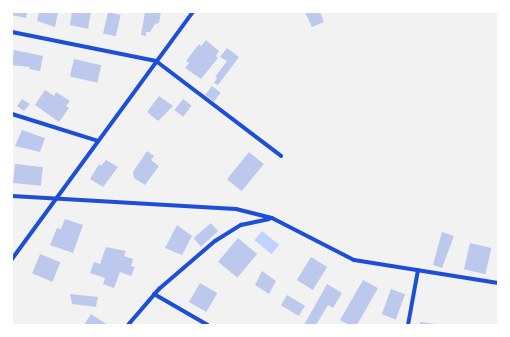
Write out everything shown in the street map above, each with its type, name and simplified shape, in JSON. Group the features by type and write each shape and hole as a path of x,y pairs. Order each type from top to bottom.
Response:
{"street":[{"path":"12,260 193,12"},
{"path":"12,32 156,61 281,156"},
{"path":"12,114 98,141"},
{"path":"12,196 222,208 272,218 348,258 498,284"},
{"path":"128,325 154,294 221,236 247,223 272,218"},
{"path":"408,325 418,270"},
{"path":"154,294 208,325"}],"water":[{"path":"262,231 279,245 272,254 254,240"}],"building":[{"path":"12,12 27,12 26,18 12,15"},
{"path":"39,12 58,12 55,27 37,21"},
{"path":"72,12 91,12 88,29 70,25"},
{"path":"108,12 121,15 116,36 103,33"},
{"path":"145,12 161,12 159,23 155,24 150,32 146,32 146,36 141,35"},
{"path":"305,12 320,12 324,22 312,27"},
{"path":"206,40 219,51 216,56 218,58 201,79 185,68 189,63 186,61 199,44 201,46"},
{"path":"227,48 239,57 218,85 214,83 217,78 215,77 227,61 220,57"},
{"path":"14,50 43,56 40,71 29,69 30,67 12,65"},
{"path":"74,59 101,65 97,83 70,77"},
{"path":"212,86 221,93 214,101 205,95"},
{"path":"45,90 54,96 56,92 70,101 66,106 69,108 59,122 35,105"},
{"path":"159,96 173,106 158,121 147,112"},
{"path":"22,99 30,104 24,111 17,106"},
{"path":"183,99 192,106 183,117 174,110"},
{"path":"22,130 45,138 40,152 15,146"},
{"path":"147,151 154,156 151,160 159,166 145,185 134,178 133,172"},
{"path":"249,152 264,164 242,191 227,179"},
{"path":"106,160 118,167 103,187 90,179 99,164 101,166"},
{"path":"15,164 43,167 41,186 13,183"},
{"path":"65,219 83,225 73,253 50,245 57,228 61,229"},
{"path":"211,223 218,231 201,246 194,238"},
{"path":"177,225 192,236 182,255 165,248"},
{"path":"442,232 454,236 442,268 433,265"},
{"path":"238,238 257,254 237,278 218,262"},
{"path":"470,243 491,248 485,274 464,269"},
{"path":"106,247 126,251 124,256 133,259 131,266 135,267 131,276 120,272 114,288 103,284 105,278 90,273 94,262 100,264"},
{"path":"40,254 60,262 53,282 32,273"},
{"path":"311,257 327,267 313,290 297,280"},
{"path":"262,271 276,281 269,294 255,285"},
{"path":"363,280 378,288 357,325 349,325 340,320"},
{"path":"200,283 217,293 206,312 189,302"},
{"path":"327,284 342,293 333,308 328,305 316,325 304,325"},
{"path":"391,289 405,294 396,320 382,314"},
{"path":"70,294 98,297 96,307 72,304"},
{"path":"287,295 305,306 299,316 281,305"},
{"path":"91,314 108,325 84,325"},
{"path":"420,322 437,324 420,325"}]}
